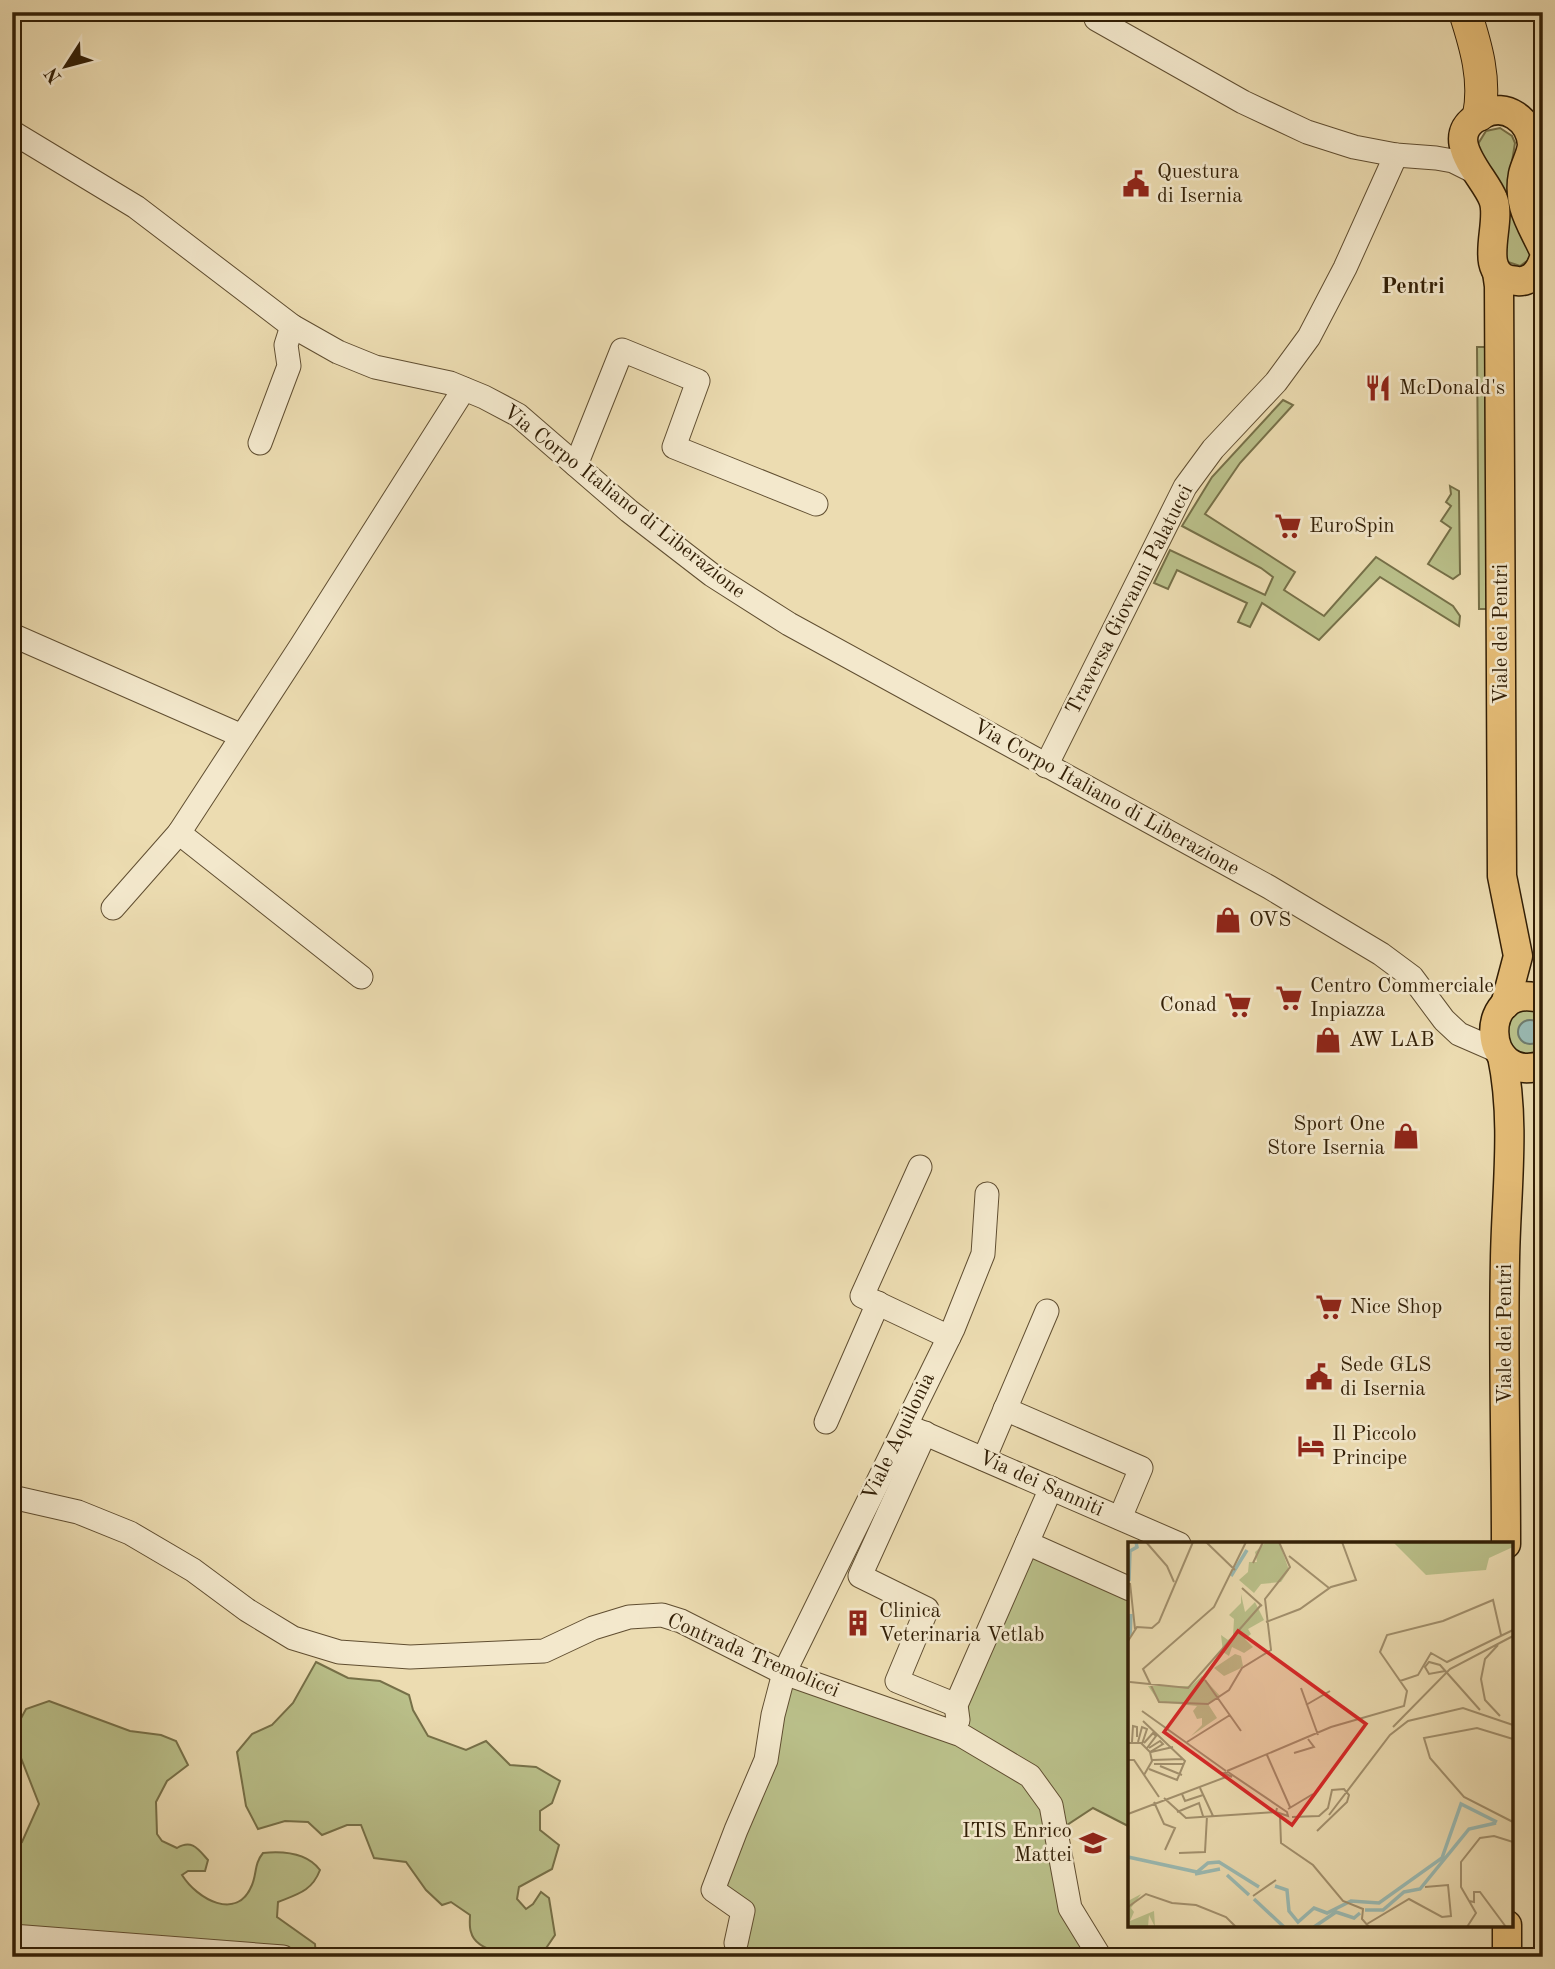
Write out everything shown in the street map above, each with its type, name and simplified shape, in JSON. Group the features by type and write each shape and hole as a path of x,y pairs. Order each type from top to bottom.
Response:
{"highway":[{"path":"1452,12 1478,52"},
{"path":"1465,12 1478,52 1483,120"},
{"path":"1480,12 1488,74 1496,96 1483,120"}],"main road":[{"path":"1483,120 1517,116 1529,129 1532,147 1523,174 1532,202 1525,216 1532,262"},
{"name":"Viale dei Pentri","path":"1483,120 1464,146 1468,161 1493,199 1497,224 1492,262 1532,262"},
{"name":"Viale dei Pentri","path":"1532,262 1499,310 1502,876 1518,956 1543,990"},
{"name":"Viale dei Pentri","path":"1506,1542 1505,1261 1508,1084 1493,1037 1518,956"},
{"path":"1500,1011 1523,996 1543,999"},
{"path":"1500,1054 1523,1068 1543,1066"},
{"name":"Viale dei Pentri","path":"1509,1125 1520,1094 1543,1066"},
{"path":"1507,1927 1507,1957"}],"street":[{"path":"1096,19 1243,102 1298,128 1354,148 1436,158 1454,162 1475,172"},
{"path":"1436,158 1451,151 1483,120"},
{"name":"Via Corpo Italiano di Liberazione","path":"12,132 136,207 292,326 338,352 375,367 450,383 519,415 629,511 712,575 789,624 1269,887 1381,954 1412,977 1444,1020 1459,1034 1500,1054"},
{"name":"Traversa Giovanni Palatucci","path":"1046,766 1185,487 1213,449 1263,397 1309,337 1341,278 1396,155"},
{"path":"260,443 289,366 286,345 292,326"},
{"path":"576,465 622,350 698,381 674,447 816,504"},
{"path":"113,908 178,833 464,389"},
{"path":"12,635 242,736"},
{"path":"178,833 361,977"},
{"path":"1444,1020 1476,1024 1500,1011"},
{"path":"920,1167 862,1296 949,1337"},
{"name":"Viale Aquilonia","path":"736,1943 743,1910 713,1890 766,1760 773,1715 784,1673 915,1429 983,1254 987,1194"},
{"path":"826,1422 878,1304"},
{"path":"984,1459 1047,1311"},
{"path":"1005,1409 1142,1468 1120,1518"},
{"path":"915,1429 860,1576 927,1609 897,1681 956,1705"},
{"name":"Via dei Sanniti","path":"915,1429 1174,1542"},
{"path":"961,1735 956,1705 1051,1488"},
{"name":"Contrada Tremolicci","path":"12,1497 78,1512 130,1533 193,1570 247,1610 293,1638 339,1651 410,1657 544,1651 593,1628 629,1617 662,1615 681,1621 784,1673 961,1735 1030,1776 1051,1805 1070,1908 1100,1957"},
{"path":"1027,1543 1128,1588"},
{"path":"12,1936 283,1957"}],"green space":[{"path":"1500,128 1512,136 1515,143 1509,180 1532,247 1530,259 1520,266 1508,262 1504,254 1499,183 1480,155 1478,144 1486,131"},
{"path":"1477,347 1485,347 1487,609 1479,609"},
{"path":"1283,400 1293,405 1240,463 1205,514 1295,572 1284,590 1324,616 1376,557 1453,606 1460,616 1459,626 1380,577 1319,640 1262,603 1250,627 1238,622 1247,603 1177,570 1168,589 1154,583 1170,550 1265,595 1273,577 1182,526 1212,477"},
{"path":"1450,486 1459,491 1460,574 1453,579 1428,564 1451,528 1441,521 1451,506 1446,502 1451,494"},
{"path":"1543,1007 1543,1055 1511,1052 1504,1020 1509,1013"},
{"path":"1027,1543 1128,1588 1128,1826 1093,1808 1055,1833 1059,1853 1100,1957 732,1957 743,1911 713,1890 784,1673 961,1735 956,1705"},
{"path":"316,1662 348,1678 380,1681 409,1695 413,1710 428,1736 466,1750 486,1741 510,1765 536,1767 560,1781 552,1803 540,1811 540,1830 559,1845 552,1869 519,1887 517,1899 526,1909 541,1892 549,1898 555,1935 540,1957 500,1953 481,1945 471,1932 470,1915 451,1902 442,1905 426,1890 406,1862 374,1858 361,1825 347,1825 322,1835 308,1822 285,1821 258,1829 246,1806 237,1752 252,1734 272,1725 293,1703"},
{"path":"49,1701 130,1731 161,1735 176,1741 188,1765 167,1781 156,1802 157,1834 162,1841 177,1848 182,1845 194,1846 208,1860 205,1871 188,1871 182,1875 197,1892 217,1903 237,1902 252,1885 258,1861 263,1853 294,1854 315,1864 320,1870 313,1883 304,1891 278,1902 277,1917 315,1944 316,1957 12,1957 12,1838 22,1842 39,1804 12,1735 26,1709"}],"water":[{"path":"1530,1020 1539,1023 1542,1032 1539,1041 1530,1044 1521,1041 1518,1032 1521,1023"}],"place":[{"name":"Questura di Isernia","path":"1136,184"},
{"name":"McDonald's","path":"1378,388"},
{"name":"EuroSpin","path":"1288,526"},
{"name":"OVS","path":"1228,920"},
{"name":"Centro Commerciale Inpiazza","path":"1289,998"},
{"name":"Conad","path":"1238,1005"},
{"name":"AW LAB","path":"1328,1040"},
{"name":"Sport One Store Isernia","path":"1406,1136"},
{"name":"Nice Shop","path":"1329,1307"},
{"name":"Sede GLS di Isernia","path":"1319,1377"},
{"name":"Il Piccolo Principe","path":"1311,1446"},
{"name":"Clinica Veterinaria Vetlab","path":"858,1623"},
{"name":"ITIS Enrico Mattei","path":"1093,1843"}],"district":[{"name":"Pentri","path":"1413,286"}]}
